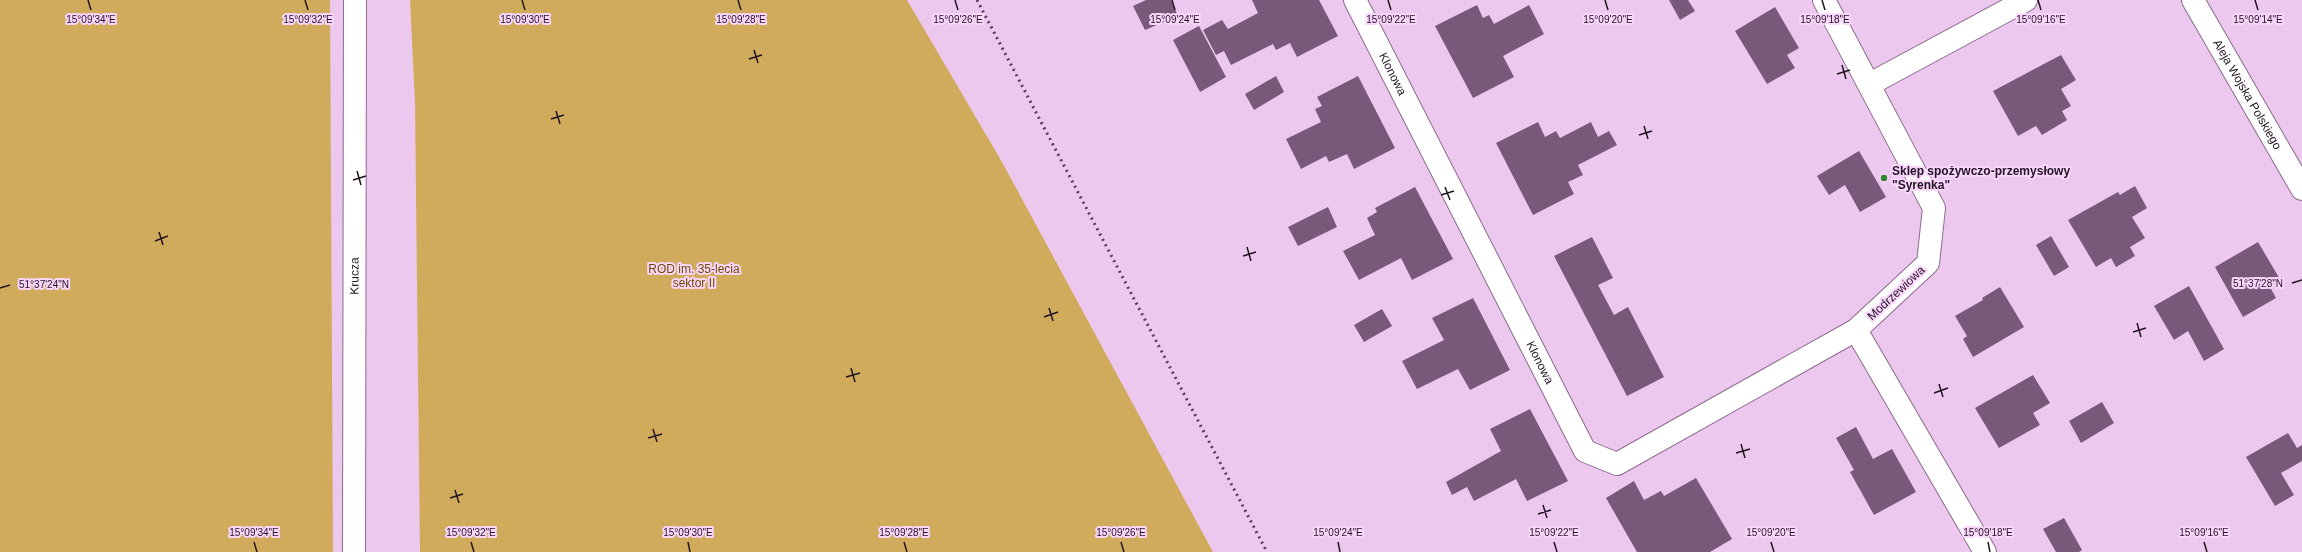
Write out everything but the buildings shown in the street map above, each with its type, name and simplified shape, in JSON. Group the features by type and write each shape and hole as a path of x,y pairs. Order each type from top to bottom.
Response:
{"street":[{"name":"Krucza","path":"354,552 355,0"},
{"name":"Klonowa","path":"1355,0 1585,451 1617,464 1856,330"},
{"name":"Modrzewiowa","path":"1824,0 1870,84 1934,208 1928,263 1856,330 1985,552"},
{"path":"1870,84 2026,0"},
{"name":"Aleja Wojska Polskiego","path":"2193,0 2302,189"}],"green space":[{"path":"0,0 330,0 333,552 0,552"},
{"name":"ROD im. 35-lecia sektor II","path":"410,0 907,0 1002,162 1213,552 420,552 415,103"}],"railway":[{"path":"977,0 1267,552"}],"place":[{"name":"Sklep spożywczo-przemysłowy \"Syrenka\"","path":"1884,178"}]}
